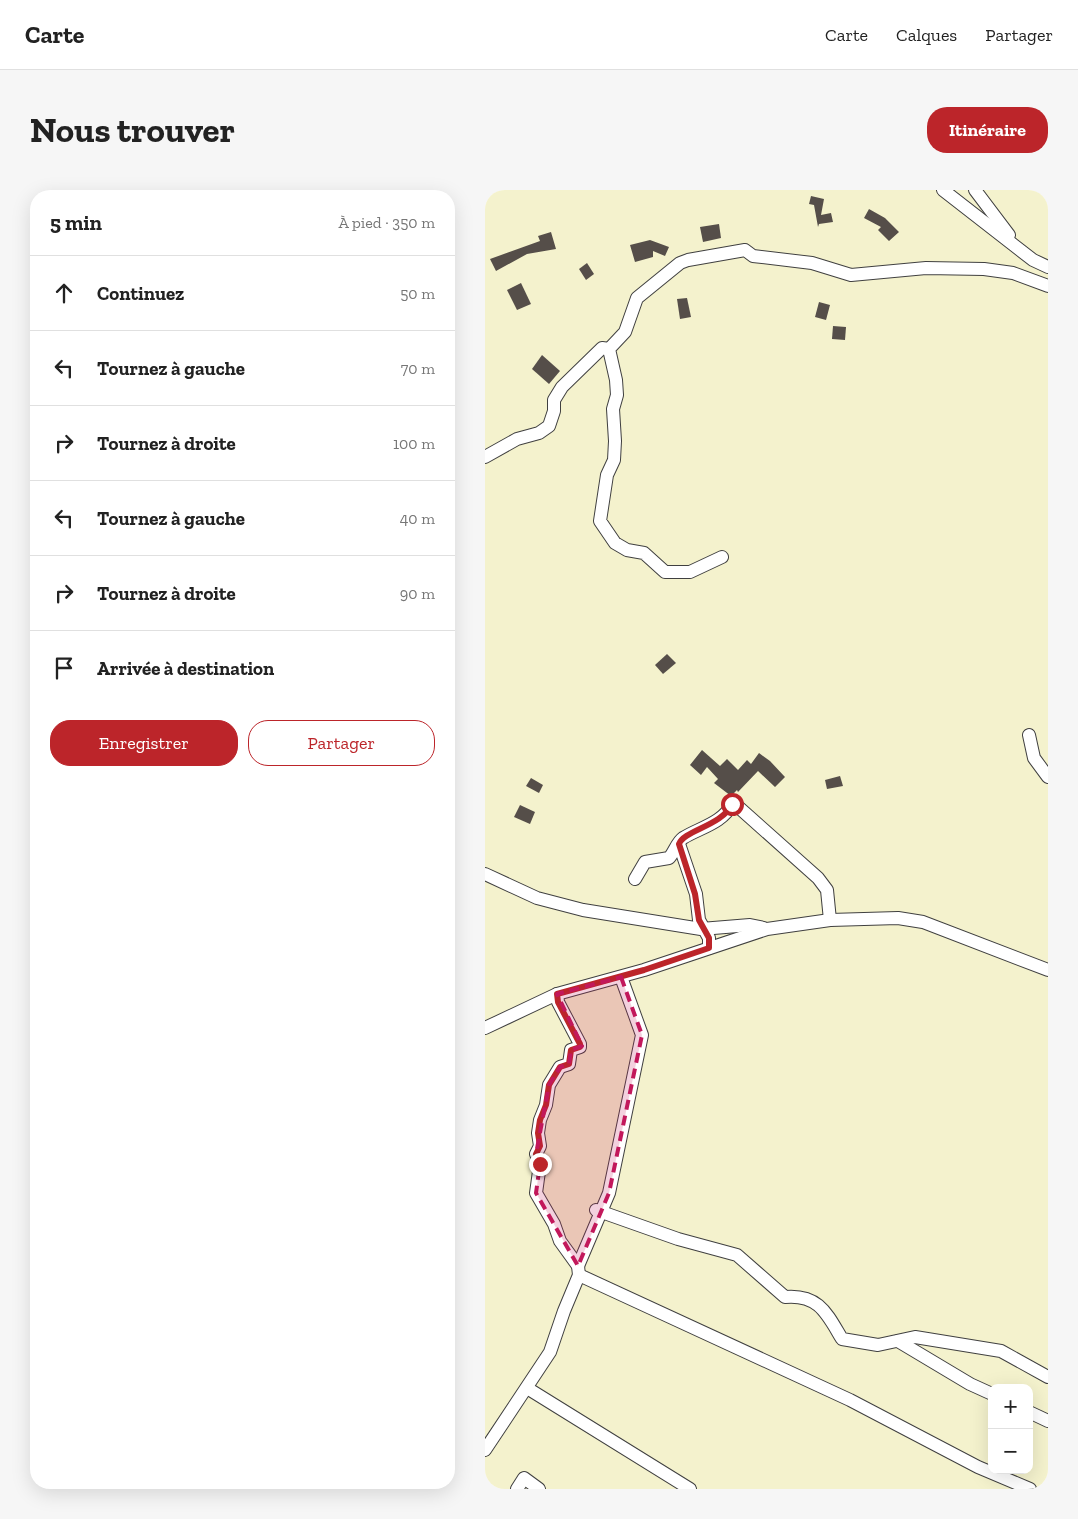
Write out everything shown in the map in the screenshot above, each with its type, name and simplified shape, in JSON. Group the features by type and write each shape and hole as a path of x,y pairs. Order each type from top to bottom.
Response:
{"street":[{"path":"943,190 1033,260 1048,267"},
{"path":"975,190 1007,232 1048,278"},
{"path":"609,349 625,332 637,298 680,263 711,254 745,250 753,256 812,263 851,275 926,268 999,270 1027,277 1048,286"},
{"path":"485,457 517,439 546,430 552,422 554,400 562,387 591,360 596,352 602,348 609,349"},
{"path":"609,349 616,373 617,395 613,409 615,430 614,460 607,476 601,515 603,527 615,543 627,550 644,553 665,572 690,572 722,557"},
{"path":"1029,735 1034,758 1048,778"},
{"path":"635,879 645,862 669,858 685,837 721,818 732,804 735,804 819,878 827,890 830,920"},
{"path":"679,844 695,894 699,920 709,938 709,948"},
{"path":"485,874 537,898 583,910 705,929 750,925 767,929"},
{"path":"485,1028 557,994 621,976 767,929 830,920 898,918 923,922 1048,970"},
{"path":"485,1450 550,1352 599,1211 609,1194 642,1035 621,976"},
{"path":"557,994 558,1002 580,1047 571,1050 569,1064 560,1067 549,1085 538,1133 540,1146 536,1154 540,1164 536,1193 554,1224 560,1241 579,1271 850,1400 978,1466 1030,1489"},
{"path":"599,1211 678,1239 737,1255 785,1297 800,1296 822,1306 842,1339 879,1345 915,1337 1001,1351 1048,1377"},
{"path":"897,1341 970,1384 988,1392"},
{"path":"527,1388 691,1489"},
{"path":"1033,1414 1048,1421"},
{"path":"517,1489 524,1478 539,1489"}],"highlighted area":[{"path":"621,977 642,1035 609,1193 578,1266 536,1193 540,1164 536,1154 549,1085 560,1067 569,1064 571,1050 582,1046 557,994"}],"shaded area":[{"path":"485,190 1048,190 1048,1489 485,1489"}],"building":[{"path":"811,196 824,199 821,215 831,213 833,222 819,224 818,227 814,205 809,204"},
{"path":"869,209 885,218 899,232 889,241 878,230 881,227 864,218"},
{"path":"719,224 721,238 703,242 700,227"},
{"path":"551,232 556,249 527,254 496,271 490,259 540,241 538,236"},
{"path":"650,240 669,247 665,256 653,251 653,257 635,262 630,245"},
{"path":"587,263 594,274 586,280 579,269"},
{"path":"521,283 531,304 517,310 507,290"},
{"path":"687,298 691,317 680,319 677,299"},
{"path":"819,302 830,305 826,320 815,317"},
{"path":"833,326 846,327 845,340 832,339"},
{"path":"542,355 560,371 549,384 532,369"},
{"path":"667,654 676,663 663,674 655,665"},
{"path":"702,750 720,766 727,759 738,770 747,760 751,764 759,753 770,761 785,777 775,787 758,771 738,792 737,790 731,796 714,783 718,779 707,767 701,775 690,765"},
{"path":"840,776 843,786 827,789 825,780"},
{"path":"531,778 543,785 539,793 526,786"},
{"path":"520,805 535,812 530,824 514,817"}],"route":[{"path":"540,1164 536,1154 540,1146 538,1133 540,1120 546,1105 549,1085 560,1067 569,1064 571,1050 580,1047 580,1041 558,1002 557,994 644,970 709,948 709,938 699,920 695,894 679,844 680,840 725,815 732,804"}]}
